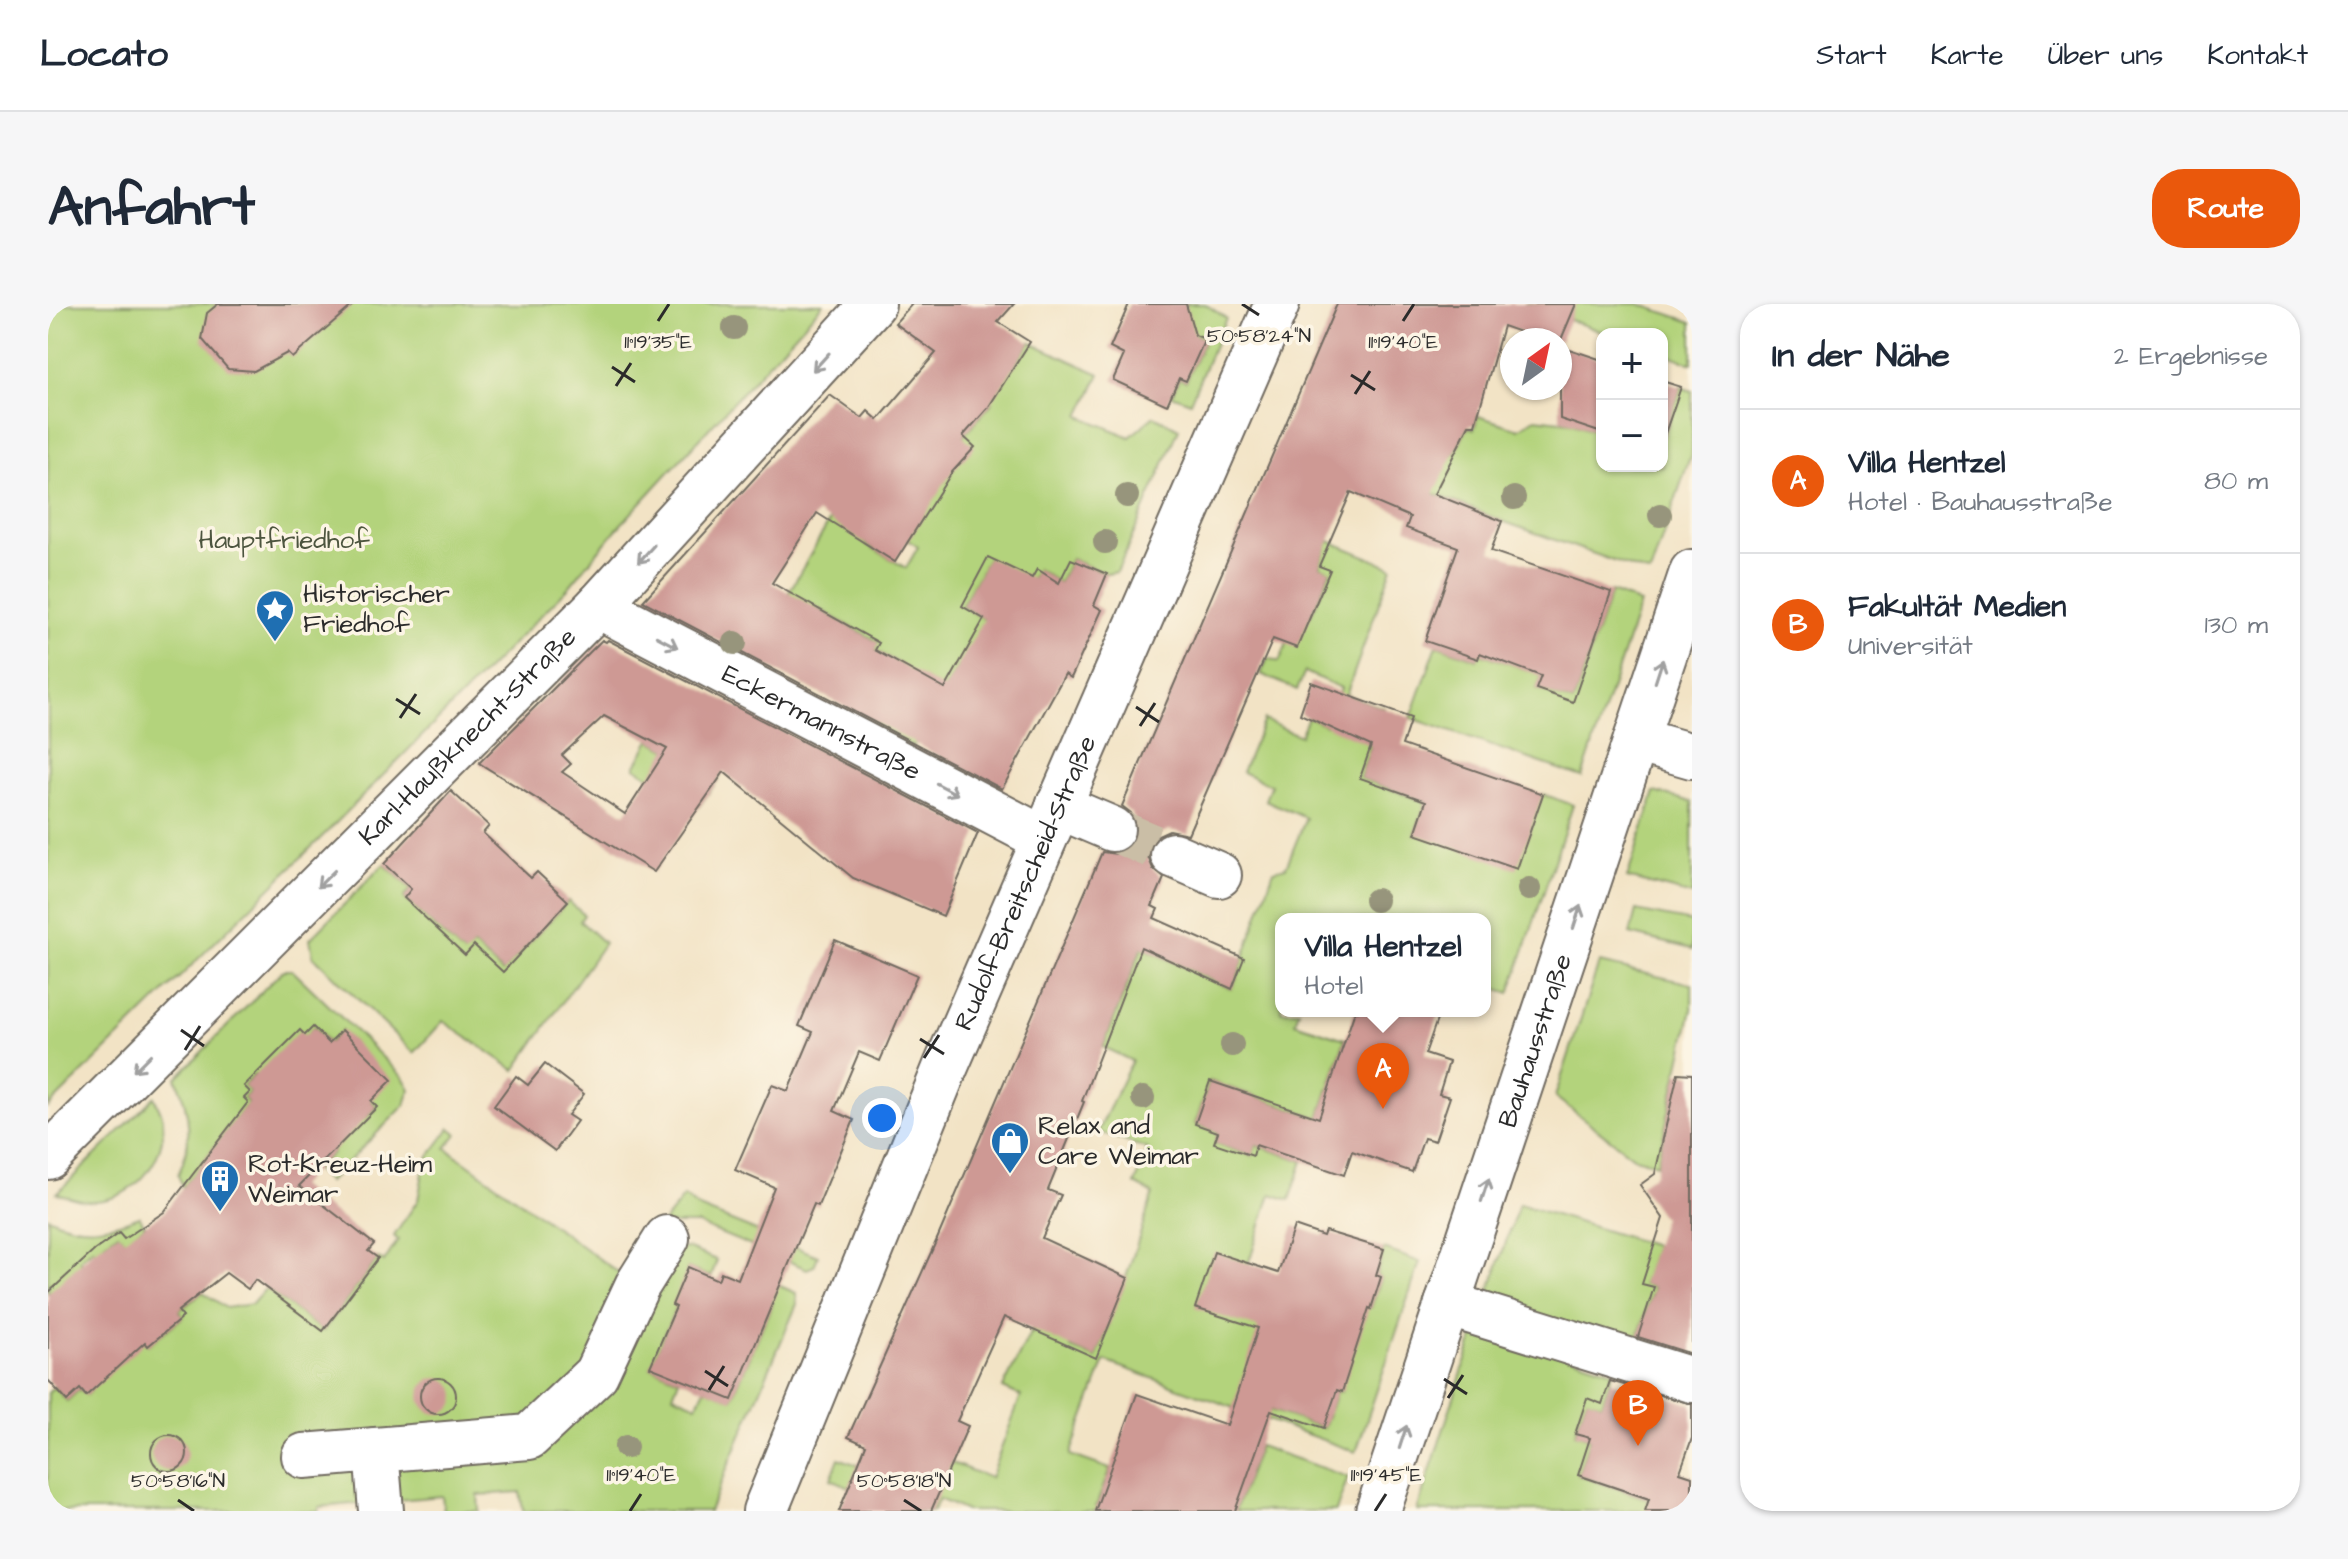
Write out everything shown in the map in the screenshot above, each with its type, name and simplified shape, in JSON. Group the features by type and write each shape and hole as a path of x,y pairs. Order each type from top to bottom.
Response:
{"street":[{"name":"Karl-Haußknecht-Straße","path":"48,1157 598,606 873,304"},
{"name":"Rudolf-Breitscheid-Straße","path":"765,1511 946,1066 1277,304"},
{"name":"Bauhausstraße","path":"1378,1511 1692,572"},
{"name":"Eckermannstraße","path":"598,606 1051,823 1112,829"},
{"path":"1636,740 1692,756"},
{"path":"1173,855 1219,875"},
{"path":"304,1456 529,1437 596,1374 637,1286 667,1238"},
{"path":"1447,1304 1692,1380"},
{"path":"376,1450 381,1511"}],"green space":[{"name":"Hauptfriedhof","path":"48,304 823,304 615,531 569,587 337,822 48,1107"},
{"path":"1186,304 1205,304 1226,318 1190,402 1172,395 1179,378 1186,381 1205,339 1181,329"},
{"path":"1524,304 1639,304 1692,322 1692,363 1668,355 1668,328 1596,329"},
{"path":"1030,342 1100,374 1080,416 1130,437 1154,416 1179,429 1117,572 1107,574 1071,559 1059,583 1037,569 1027,587 988,558 962,606 1018,639 959,665 913,747 870,723 901,665 875,650 878,642 817,608 784,601 834,513 869,546 906,568 918,547 908,540 963,436 992,403 941,356 1014,366"},
{"path":"1681,387 1692,391 1692,451 1650,574 1420,488 1454,454 1468,427 1474,429 1478,416 1519,429 1535,418 1570,422 1596,431 1596,472 1668,472 1668,425"},
{"path":"1329,541 1392,567 1346,695 1384,708 1360,778 1426,802 1415,834 1543,794 1573,805 1510,993 1491,987 1491,913 1275,913 1275,1017 1297,1017 1295,1023 1345,1039 1319,1118 1210,1081 1195,1124 1218,1132 1215,1143 1252,1156 1256,1145 1303,1161 1290,1200 1271,1194 1245,1274 1258,1300 1264,1408 1324,1428 1337,1390 1341,1392 1364,1307 1371,1308 1381,1278 1376,1275 1384,1249 1420,1262 1356,1452 1105,1361 1070,1455 1110,1469 1096,1506 1108,1511 966,1511 939,1499 933,1511 906,1511 831,1479 839,1458 873,1471 952,1463 990,1478 1021,1396 1003,1388 1038,1317 1121,1293 1153,1194 1135,1184 1148,1149 1098,1132 1132,1061 1103,1047 1142,947 1231,989 1237,977 1274,870 1286,867 1306,818 1265,800 1271,785 1242,772 1264,720 1300,736 1308,717 1325,725 1341,688 1305,672 1297,690 1261,674 1268,658 1279,662 1300,614 1310,617 1330,571 1319,566","holes":["1083,1315 1109,1324 1096,1358 1071,1348"]},
{"path":"1611,592 1640,603 1582,777 1411,718 1437,645 1477,659 1480,653 1542,675 1537,689 1573,702"},
{"path":"650,740 720,777 698,808 635,767"},
{"path":"1655,792 1692,802 1692,895 1627,878"},
{"path":"384,864 411,889 404,898 464,954 474,945 502,972 568,901 584,915 580,921 604,943 515,1070 443,1021 414,1053 313,956 310,939"},
{"path":"1636,911 1692,922 1692,949 1630,934"},
{"path":"1599,963 1692,984 1692,1009 1657,1164 1635,1158 1555,1097"},
{"path":"283,970 292,970 403,1077 410,1089 405,1105 328,1182 309,1163 322,1163 333,1152 327,1144 377,1108 371,1101 341,1031 329,1043 314,1027 261,1082 254,1075 244,1085 250,1092 244,1098 248,1103 183,1188 178,1175 186,1150 188,1126 176,1078"},
{"path":"154,1097 162,1117 163,1136 159,1151 143,1177 118,1196 103,1200 83,1200 57,1193"},
{"path":"450,1128 457,1134 446,1148 637,1286 673,1250 687,1248 717,1260 711,1277 688,1268 676,1307 651,1367 679,1379 673,1395 697,1405 705,1388 732,1399 773,1302 748,1272 796,1293 797,1304 709,1511 523,1511 520,1492 478,1495 479,1511 444,1511 442,1496 319,1507 319,1511 48,1511 48,1393 54,1387 67,1401 80,1389 86,1395 142,1339 148,1345 183,1317 179,1311 203,1292 226,1308 252,1304 266,1288 323,1331 378,1258 384,1262 398,1240 394,1236 418,1200 425,1162"},
{"path":"684,1197 699,1208 818,1256 814,1266 807,1269 698,1224 662,1224"},
{"path":"1519,1204 1655,1246 1643,1284 1654,1287 1637,1340 1588,1338 1485,1304"},
{"path":"139,1216 145,1225 125,1241 118,1233 104,1244 100,1257 93,1249 80,1260 86,1269 48,1293 48,1217 71,1225 94,1227"},
{"path":"1477,1326 1613,1371 1602,1404 1587,1399 1575,1433 1590,1438 1578,1475 1649,1499 1649,1511 1417,1511"},
{"path":"1259,1446 1348,1477 1336,1511 1235,1511"}],"building":[{"path":"218,304 354,304 292,358 287,353 254,371 228,369 202,339 207,313"},
{"path":"912,304 1014,304 998,322 1030,342 988,408 963,436 975,447 952,472 895,562 817,513 772,583 879,643 875,650 945,689 984,619 962,606 988,557 1032,578 1037,569 1059,583 1071,559 1107,574 1094,605 1102,610 1071,678 1065,674 1002,789 643,601 830,395 862,418 868,411 878,420 936,353 895,323"},
{"path":"1129,304 1186,304 1195,335 1205,339 1186,381 1179,378 1167,405 1113,380 1124,355 1110,348"},
{"path":"1337,304 1576,304 1566,328 1500,328 1475,425 1469,425 1434,494 1502,521 1491,551 1611,592 1573,702 1536,689 1541,676 1480,653 1478,659 1425,641 1458,547 1406,528 1410,517 1351,492 1319,566 1330,570 1297,648 1273,639 1188,834 1169,830 1158,835 1150,846 1148,857 1153,869 1164,878 1152,906 1158,909 1154,918 1244,958 1232,989 1141,947 1048,1190 1061,1195 1042,1238 1128,1278 1096,1358 1004,1317 957,1421 968,1426 931,1511 839,1511 866,1445 848,1437 938,1237 1102,852 1116,854 1128,848 1135,839 1137,825 1131,813 1122,806"},
{"path":"1572,350 1596,358 1596,431 1560,419 1560,400 1572,400"},
{"path":"1668,383 1681,387 1668,425"},
{"path":"602,640 608,640 978,833 943,916 853,878 724,772 654,872 479,763","holes":["604,716 667,749 625,814 562,772 571,764 562,755"]},
{"path":"1311,682 1411,718 1402,745 1543,794 1517,869 1415,834 1426,801 1360,778 1371,746 1300,714"},
{"path":"451,791 489,826 483,833 531,878 537,872 568,901 503,972 474,945 465,955 404,898 411,889 384,864"},
{"path":"835,940 917,975 880,1061 859,1052 834,1111 854,1120 818,1206 814,1204 732,1400 650,1367 676,1307 672,1305 688,1267 718,1280 721,1272 738,1279 774,1187 735,1170 772,1085 788,1091 813,1032 799,1026"},
{"path":"1353,1017 1438,1017 1425,1054 1449,1062 1439,1094 1450,1097 1435,1141 1424,1138 1412,1172 1352,1151 1344,1175 1256,1145 1253,1156 1214,1143 1218,1132 1195,1124 1210,1081 1319,1118"},
{"name":"Rot-Kreuz-Heim Weimar","path":"313,1027 329,1043 342,1030 392,1080 371,1101 377,1107 299,1186 374,1244 368,1251 378,1258 323,1331 255,1280 248,1289 226,1273 178,1311 183,1317 148,1346 145,1342 86,1396 80,1389 67,1401 48,1380 48,1293 95,1250 119,1233 124,1239 164,1212 248,1102 244,1098 250,1092 244,1086 300,1030 305,1035"},
{"path":"545,1064 584,1094 568,1115 577,1121 555,1151 494,1106 516,1076 528,1085"},
{"path":"1678,1073 1692,1074 1692,1354 1638,1337 1654,1287 1642,1284 1663,1218 1640,1185 1655,1174"},
{"path":"1294,1226 1323,1236 1325,1231 1384,1249 1376,1275 1381,1277 1371,1309 1342,1392 1337,1390 1324,1428 1271,1410 1235,1511 1095,1511 1137,1394 1227,1425 1258,1328 1195,1308 1214,1252 1278,1273"},
{"path":"438,1378 451,1383 456,1396 451,1409 438,1414 425,1409 420,1396 425,1383"},
{"path":"1610,1381 1692,1404 1692,1438 1680,1472 1692,1476 1692,1511 1645,1511 1649,1499 1578,1475 1590,1438 1575,1434 1587,1398 1602,1404"},
{"path":"169,1435 182,1440 187,1453 182,1466 169,1471 156,1466 151,1453 156,1440"}],"tunnel":[{"path":"1112,829 1173,855"}],"place":[{"name":"Historischer Friedhof","path":"275,643"},
{"name":"Villa Hentzel","path":"1383,1109"},
{"name":"Relax and Care Weimar","path":"1010,1175"},
{"name":"Rot-Kreuz-Heim Weimar","path":"220,1213"},
{"name":"Fakultät Medien","path":"1638,1446"}]}
